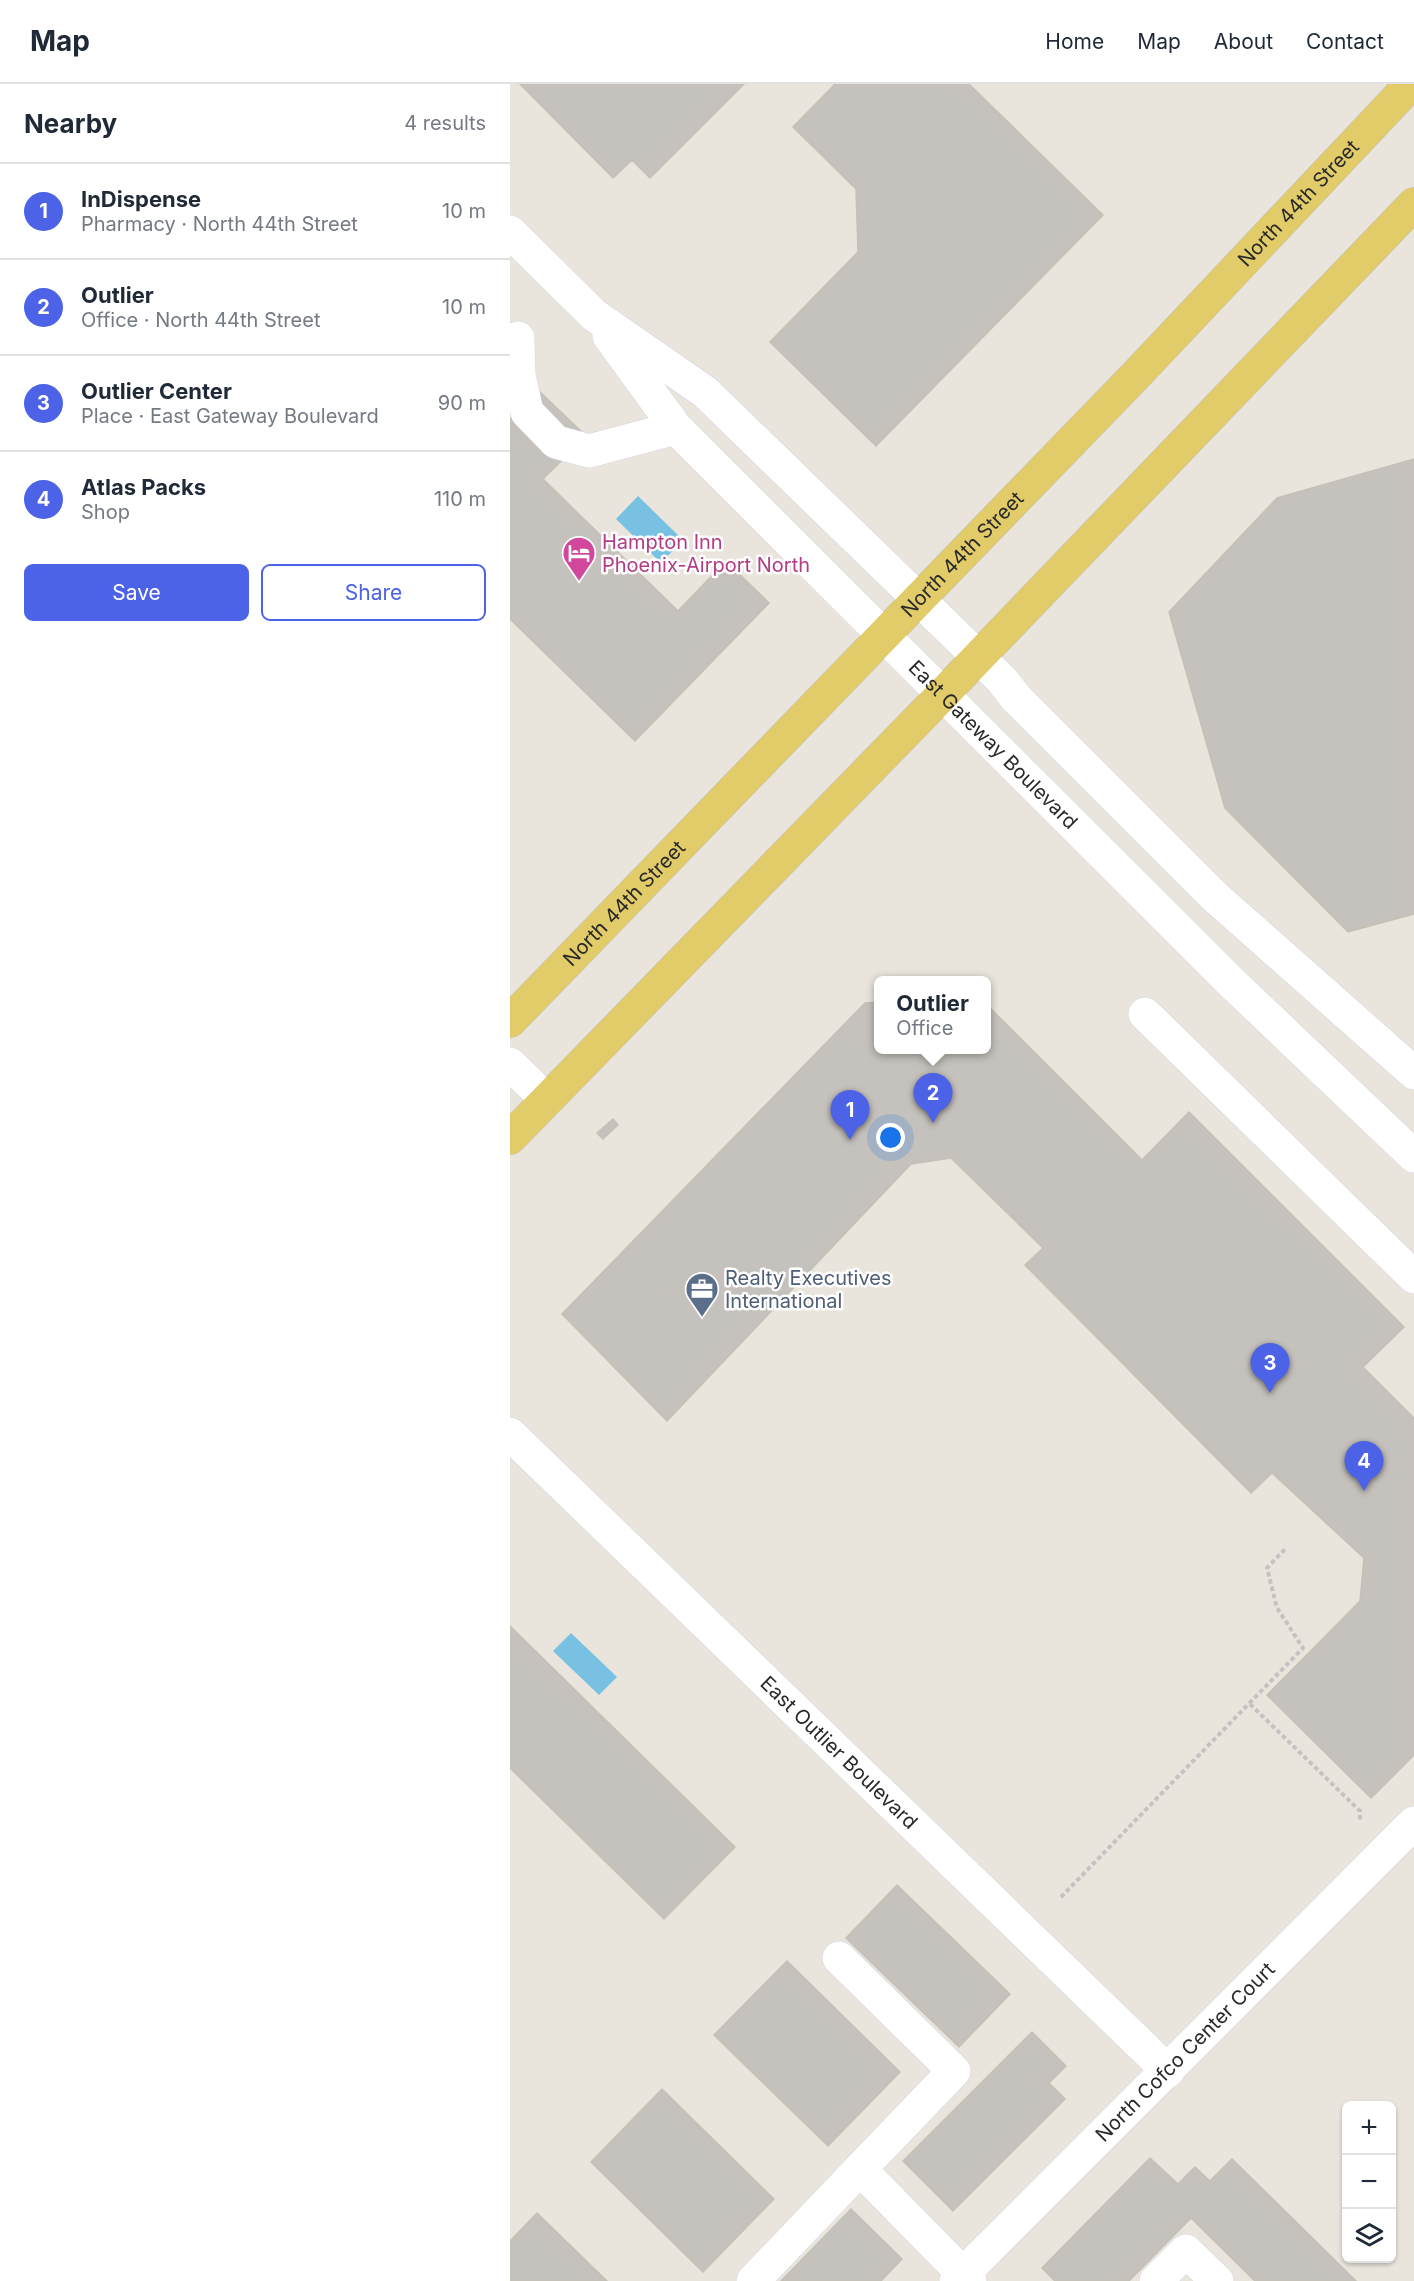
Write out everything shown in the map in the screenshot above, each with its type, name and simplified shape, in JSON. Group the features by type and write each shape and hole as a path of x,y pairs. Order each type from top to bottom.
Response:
{"main road":[{"name":"North 44th Street","path":"510,1021 1137,375 1412,84"},
{"path":"510,1138 977,659 1414,204"}],"street":[{"name":"East Gateway Boulevard","path":"510,232 594,315 676,428 1232,983 1414,1156"},
{"name":"East Gateway Boulevard","path":"594,315 705,392 917,601 1002,680 1016,698 1214,896 1414,1073"},
{"path":"518,338 519,375 527,412 556,442 589,451 676,428"},
{"path":"1145,1014 1414,1277"},
{"path":"1374,1037 1414,1057"},
{"path":"510,1064 547,1100"},
{"name":"East Outlier Boulevard","path":"510,1434 1168,2071"},
{"name":"North Cofco Center Court","path":"963,2279 1414,1823"},
{"path":"753,2281 954,2071 839,1958"},
{"path":"860,2169 963,2279"},
{"path":"1156,2281 1186,2251 1217,2281"}],"path":[{"path":"1061,1897 1303,1648 1276,1608 1267,1568 1287,1547"},
{"path":"1250,1704 1360,1811 1360,1821"}],"water":[{"path":"638,496 683,540 661,563 616,519"},
{"path":"571,1633 617,1677 599,1695 553,1651"}],"building":[{"path":"520,84 744,84 650,178 632,160 613,178"},
{"path":"835,84 969,84 1103,215 876,446 770,342 858,252 856,189 793,127"},
{"name":"Hampton Inn Phoenix-Airport North","path":"538,390 586,436 543,479 678,611 726,561 769,603 635,741 510,619 510,419"},
{"path":"1414,459 1414,914 1348,932 1225,808 1169,612 1277,498"},
{"path":"874,1002 874,1054 991,1054 991,1009 1142,1160 1189,1112 1404,1327 1363,1367 1414,1418 1414,1755 1371,1798 1267,1695 1360,1601 1364,1558 1272,1473 1251,1493 1025,1265 1043,1248 951,1158 911,1164 667,1421 562,1314 865,1003"},
{"path":"613,1119 618,1125 603,1139 597,1133"},
{"path":"510,1626 735,1847 664,1919 510,1768"},
{"path":"897,1885 1010,1994 959,2047 846,1938"},
{"path":"787,1961 900,2072 828,2146 714,2035"},
{"path":"1032,2032 1066,2066 1049,2083 1065,2099 953,2211 903,2161"},
{"path":"662,2089 774,2199 703,2272 591,2162"},
{"path":"1150,2158 1178,2184 1195,2167 1210,2181 1232,2159 1356,2281 1255,2281 1191,2218 1129,2281 1055,2281 1042,2268"},
{"path":"851,2209 902,2259 881,2281 781,2281"},
{"path":"537,2213 607,2281 510,2281 510,2241"}],"place":[{"name":"Hampton Inn Phoenix-Airport North","path":"579,582"},
{"name":"Outlier","path":"933,1123"},
{"name":"InDispense","path":"850,1140"},
{"name":"Realty Executives International","path":"702,1318"},
{"name":"Outlier Center","path":"1270,1393"},
{"name":"Atlas Packs","path":"1364,1491"}]}
